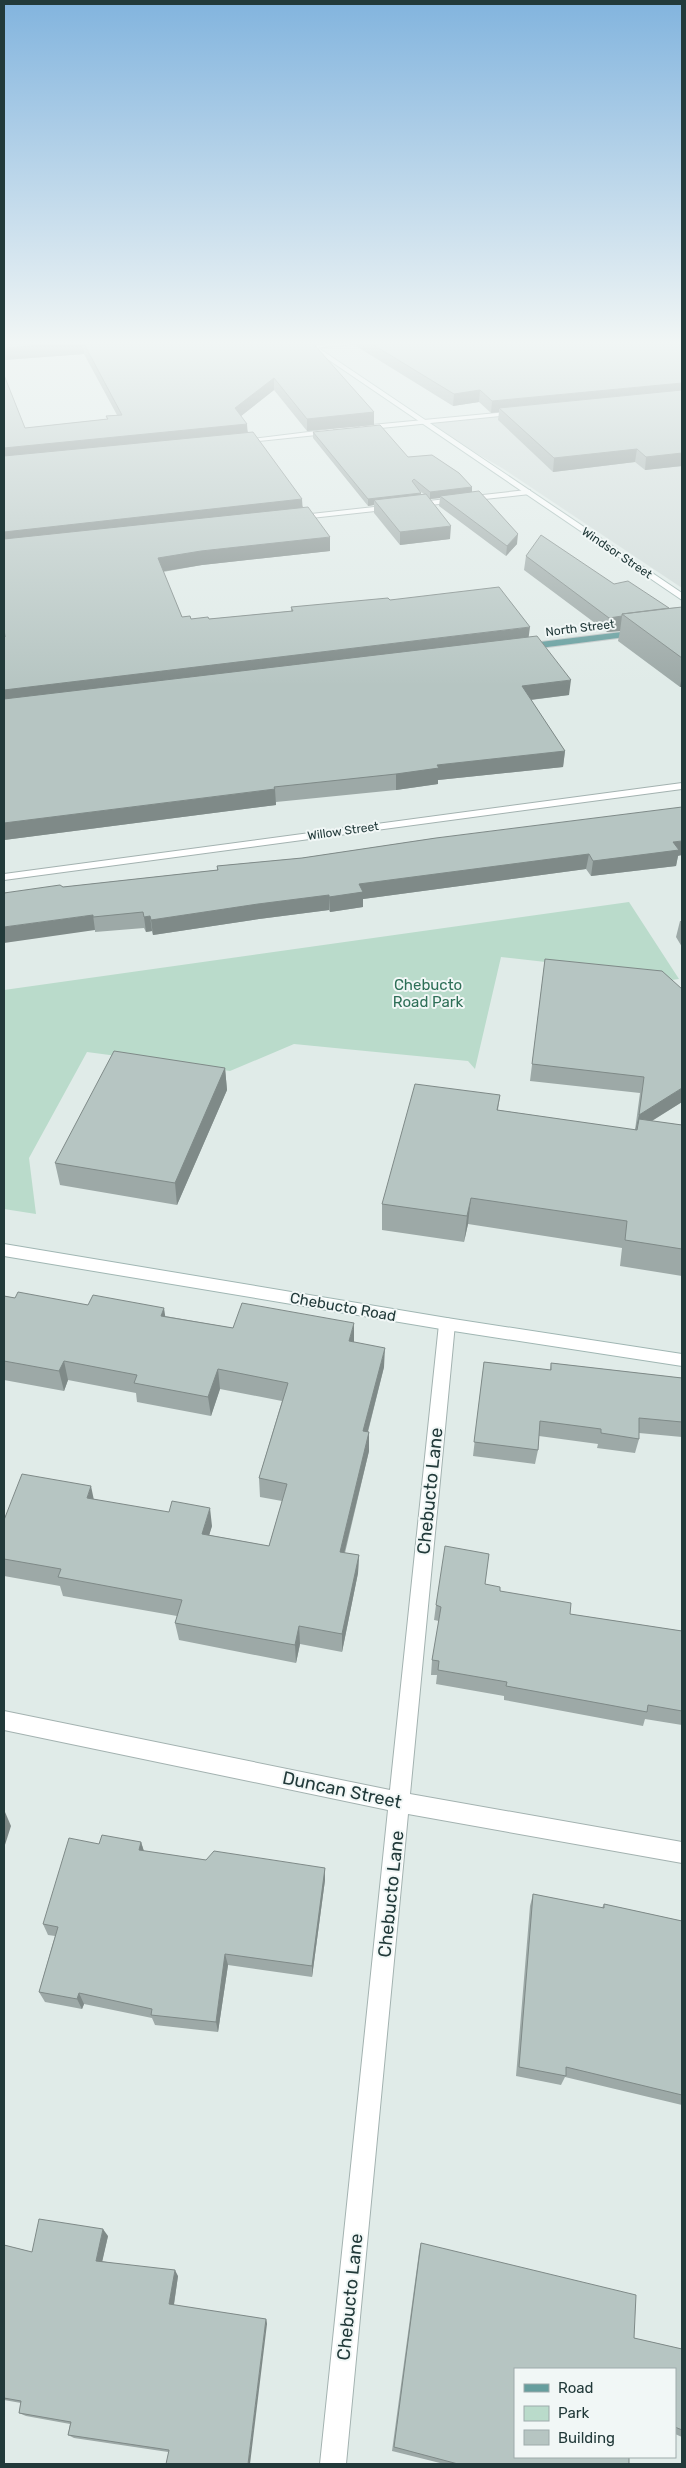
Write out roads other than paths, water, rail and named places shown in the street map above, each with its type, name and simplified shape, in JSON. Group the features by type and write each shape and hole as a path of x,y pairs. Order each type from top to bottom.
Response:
{"main road":[{"name":"North Street","path":"515,648 653,632"}],"street":[{"name":"Windsor Street","path":"473,456 682,597"},
{"path":"280,519 527,492"},
{"name":"Willow Street","path":"4,877 682,786"},
{"name":"Chebucto Road","path":"4,1250 448,1324 682,1360"},
{"name":"Chebucto Lane","path":"333,2464 448,1324"},
{"name":"Duncan Street","path":"4,1720 400,1802 682,1853"}],"park label":[{"name":"Chebucto Road Park","path":"428,994"}]}
